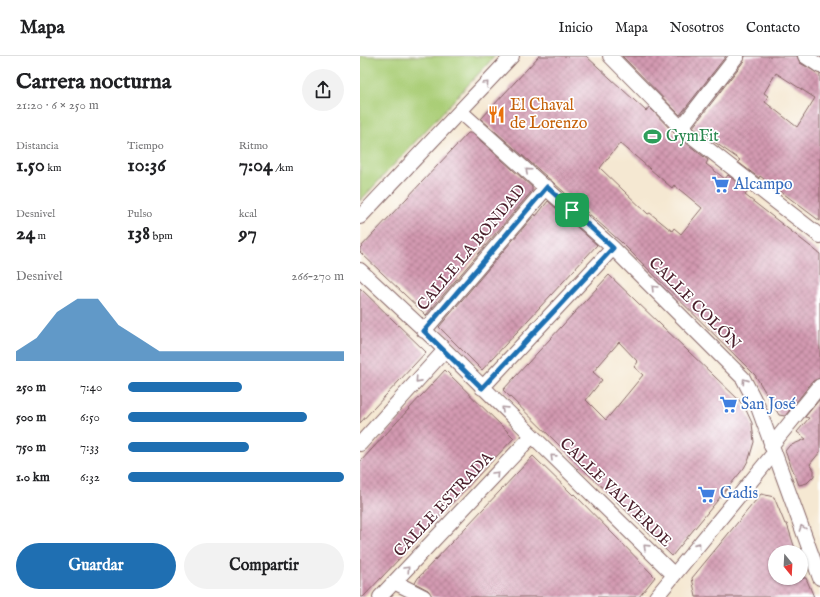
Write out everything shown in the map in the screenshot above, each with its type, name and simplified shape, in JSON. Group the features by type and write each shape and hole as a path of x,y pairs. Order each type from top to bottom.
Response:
{"street":[{"path":"360,217 461,112 512,56"},
{"path":"610,56 681,128 820,236"},
{"path":"681,128 737,56"},
{"path":"805,56 820,66"},
{"name":"CALLE COLÓN","path":"461,112 547,187 613,248 743,378 758,407 820,578"},
{"name":"CALLE LA BONDAD","path":"424,331 547,187"},
{"path":"482,388 613,248"},
{"name":"CALLE VALVERDE","path":"360,270 674,575"},
{"path":"360,444 444,351"},
{"path":"656,597 820,386"},
{"name":"CALLE ESTRADA","path":"380,597 532,436"},
{"path":"394,582 424,597"}],"green space":[{"path":"360,56 495,56 360,201"}],"building":[{"path":"539,56 586,56 646,111 649,107 676,135 708,160 706,164 725,179 728,175 748,191 745,195 820,254 820,378 813,381 785,416 779,415 755,375 621,242 481,119","holes":["620,143 672,188 674,185 702,208 681,234 674,228 672,231 650,213 648,214 600,168"]},
{"path":"622,56 726,56 680,115"},
{"path":"745,56 797,56 800,63 820,74 820,221 760,176 759,178 738,162 740,160 693,127 744,61","holes":["776,73 815,98 797,127 765,102 768,96 764,93"]},
{"path":"468,133 472,133 532,187 532,191 426,315 360,252 360,248"},
{"path":"548,201 597,245 482,370 439,327 535,214 536,216"},
{"path":"609,275 739,400 752,423 754,442 749,459 744,468 672,556 503,390","holes":["619,342 638,362 634,367 643,375 606,420 586,400 602,380 593,372"]},
{"path":"360,288 426,352 360,423"},
{"path":"445,370 514,438 363,597 360,597 360,462"},
{"path":"820,399 820,452 810,464 814,470 814,476 807,483 799,485 785,451 789,446 806,439 797,432 809,418 805,417"},
{"path":"533,456 573,495 574,494 655,577 639,597 432,597 428,590 415,583 418,578"},
{"path":"761,494 774,497 785,524 787,524 794,545 768,545 768,585 808,585 808,583 814,597 696,597 692,578"}],"place":[{"name":"El Chaval de Lorenzo","path":"497,115"},
{"name":"GymFit","path":"653,137"},
{"name":"Alcampo","path":"721,185"},
{"name":"San José","path":"728,405"},
{"name":"Gadis","path":"707,494"}],"route":[{"path":"547,187 572,210 613,248 482,388 424,331 547,187"}]}
